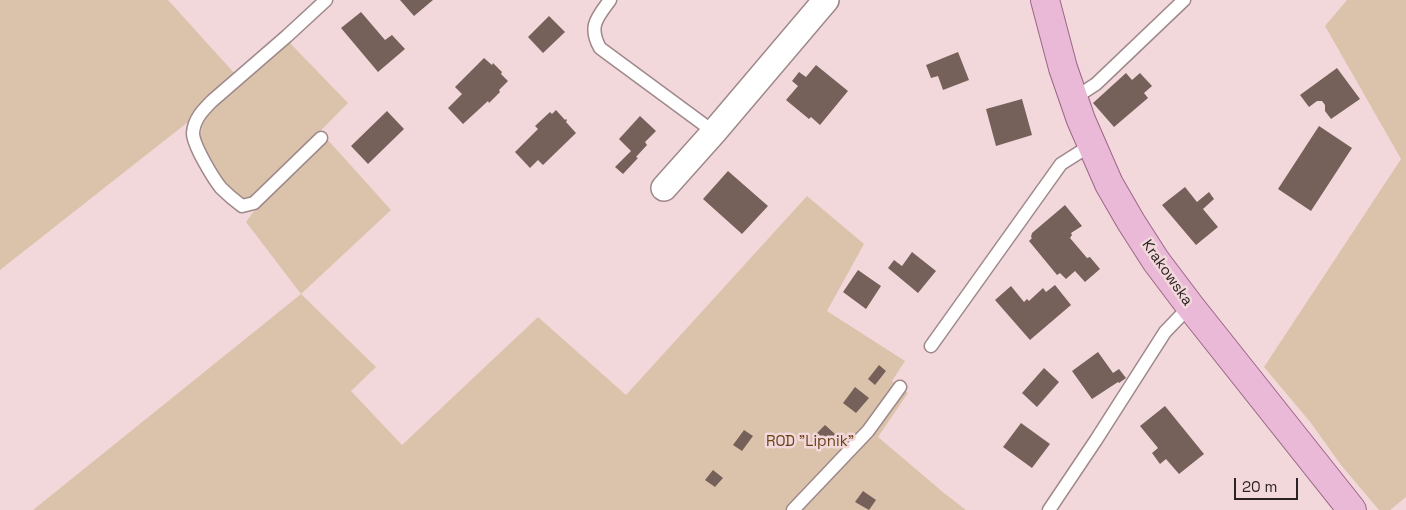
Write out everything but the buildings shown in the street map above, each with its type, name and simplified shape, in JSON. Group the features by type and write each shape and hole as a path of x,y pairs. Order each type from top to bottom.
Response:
{"main road":[{"name":"Krakowska","path":"1045,0 1073,99 1109,184 1131,222 1190,306 1352,510"}],"street":[{"path":"664,188 826,0"}],"lane":[{"path":"321,138 254,203 242,206 220,186 198,150 193,136 195,123 202,111 326,0"},
{"path":"610,0 598,18 594,30 600,48 714,132"},
{"path":"1073,99 1096,84 1184,0"},
{"path":"931,346 1061,164 1091,145"},
{"path":"1049,510 1166,332 1190,306"},
{"path":"793,510 868,431 900,387"}],"green space":[{"path":"0,0 168,0 236,75 196,110 188,122 0,270"},
{"path":"1347,0 1406,0 1406,497 1390,510 1379,510 1341,465 1311,423 1264,367 1401,159 1325,26"},
{"path":"288,41 348,103 257,195 249,199 240,198 229,190 203,150 200,137 203,123 211,110"},
{"path":"327,139 391,210 301,294 246,222 257,207"},
{"name":"ROD \"Lipnik\"","path":"807,196 864,244 827,311 905,361 892,381 908,393 878,437 966,510 33,510 301,294 376,367 351,391 402,445 538,317 626,395"}]}
